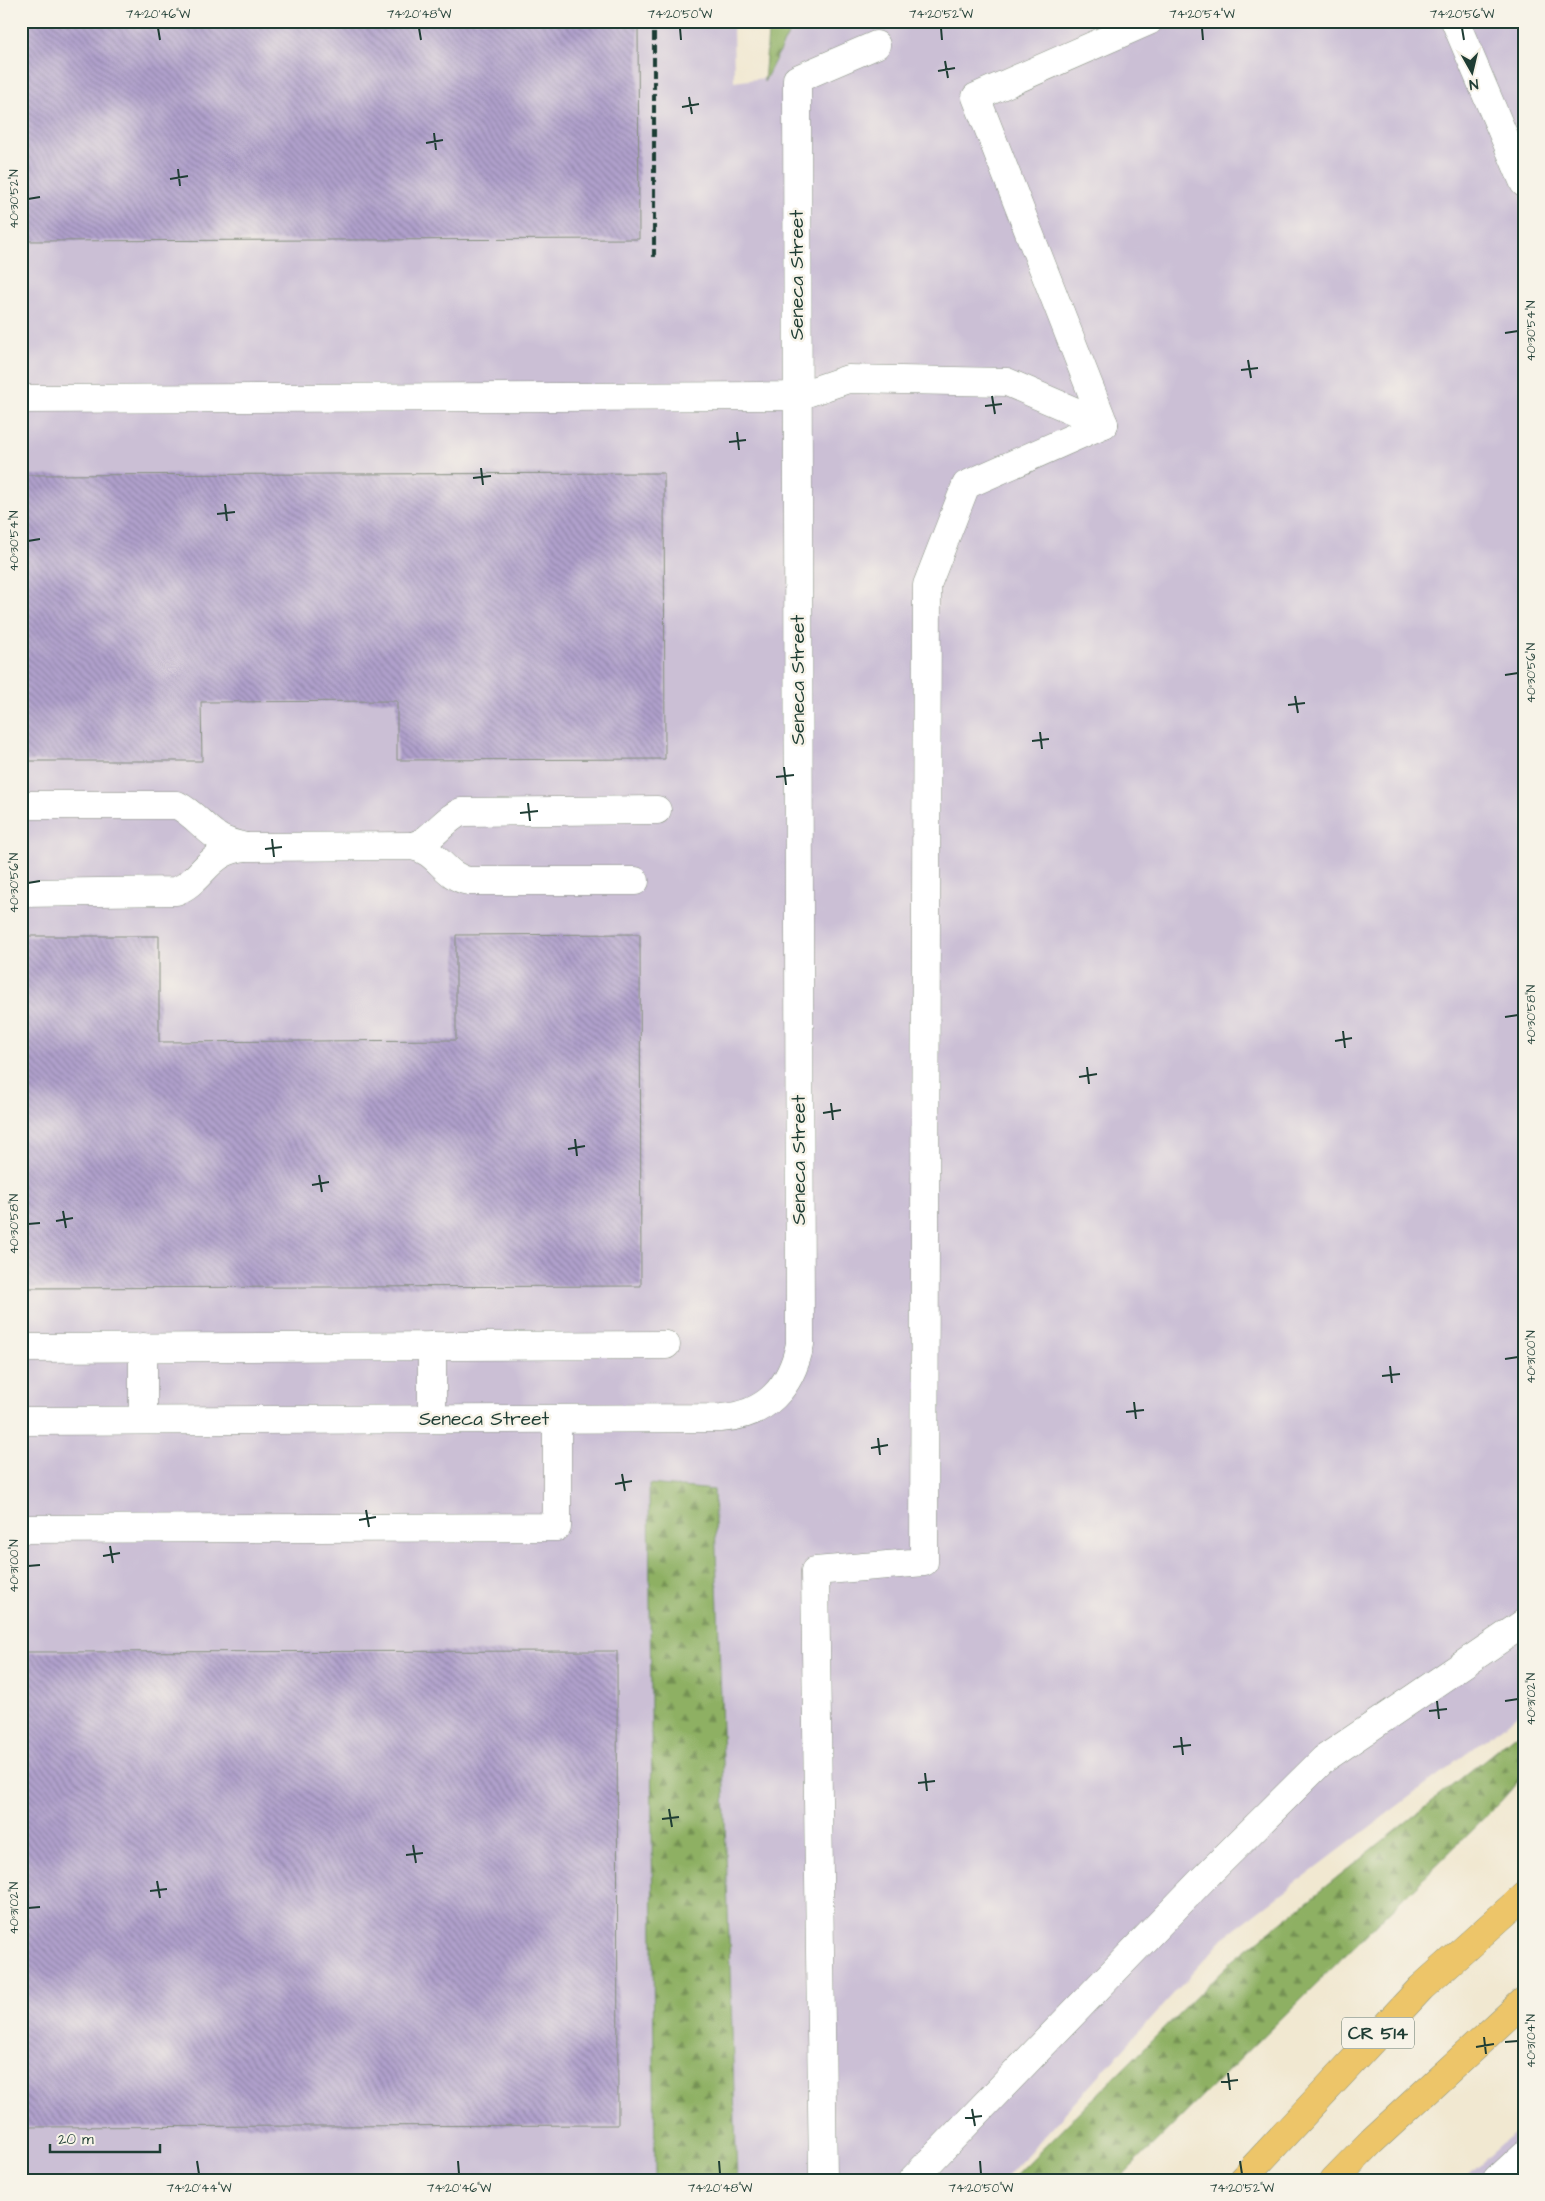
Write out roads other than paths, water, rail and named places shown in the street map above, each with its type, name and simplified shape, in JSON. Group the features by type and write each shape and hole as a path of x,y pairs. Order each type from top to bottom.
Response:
{"main road":[{"name":"CR 514","path":"1242,2180 1421,1988 1524,1896"},
{"path":"1334,2180 1372,2141 1524,2001"}],"street":[{"path":"1104,424 976,97 1150,21"},
{"path":"1456,21 1524,183"},
{"name":"Seneca Street","path":"21,1421 736,1417 750,1413 775,1396 784,1385 796,1361 800,1344 797,79 876,45"},
{"path":"21,399 798,396 848,379 1008,382 1104,424"},
{"path":"823,2180 815,1571 924,1562 926,585 966,485 1104,424"},
{"path":"21,806 177,805 195,815 215,836 245,847"},
{"path":"412,846 427,840 446,821 461,812 657,810"},
{"path":"21,893 176,892 193,882 214,859 223,853 245,847 412,846 430,852 453,875 469,881 635,880"},
{"path":"21,1348 666,1345"},
{"path":"432,1346 432,1419"},
{"path":"143,1347 143,1420"},
{"path":"21,1529 557,1527 557,1419"},
{"path":"912,2180 1202,1880 1324,1759 1524,1623"},
{"path":"1497,2180 1524,2155"}],"railway":[{"path":"654,21 654,261"}]}
